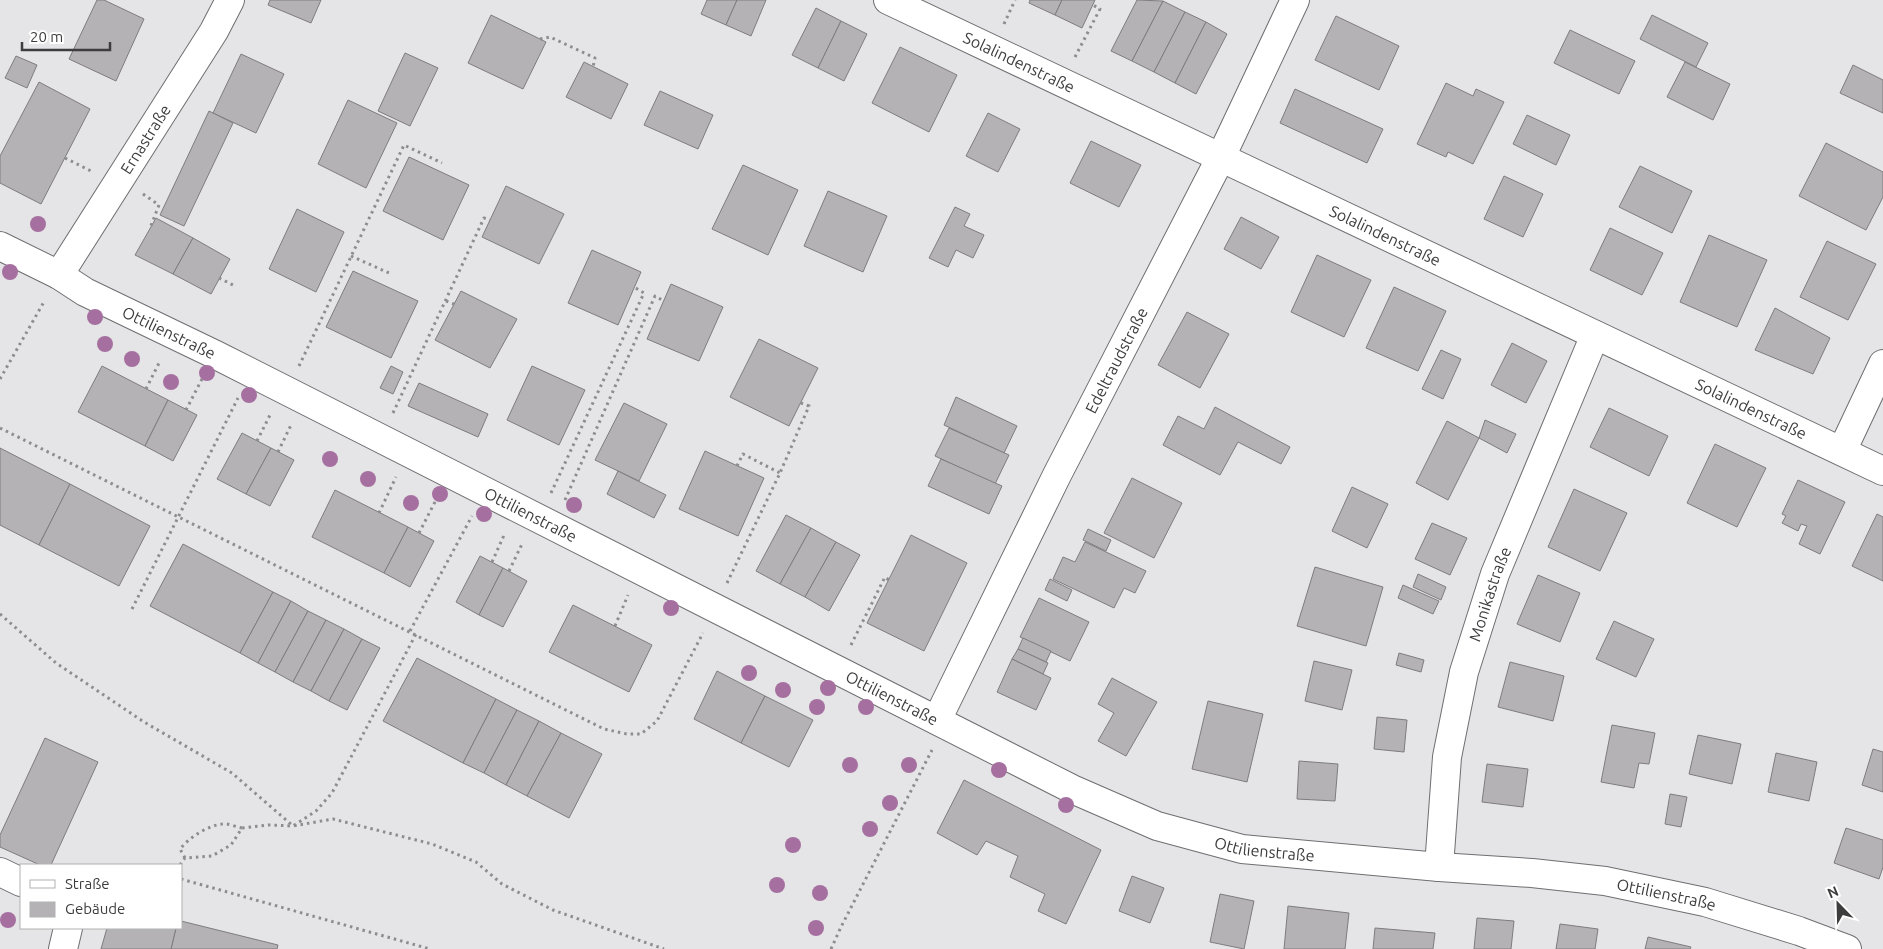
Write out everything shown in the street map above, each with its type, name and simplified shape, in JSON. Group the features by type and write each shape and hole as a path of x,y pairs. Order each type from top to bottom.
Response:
{"street":[{"name":"Ernastraße","path":"59,275 218,25 230,0"},
{"name":"Solalindenstraße","path":"888,0 1883,471"},
{"name":"Edeltraudstraße","path":"937,720 1057,475 1221,157 1295,0"},
{"name":"Ottilienstraße","path":"0,246 59,275 85,292 251,372 1072,789 1157,826 1242,849 1438,867 1532,873 1605,881 1705,902 1799,931 1847,949"},
{"name":"Monikastraße","path":"1438,867 1448,757 1464,672 1495,574 1595,335"},
{"path":"1842,451 1883,364"},
{"path":"0,872 20,882"},
{"path":"63,949 68,929"}],"path":[{"path":"1062,82 1100,9 1093,6"},
{"path":"540,39 550,37 595,58 593,67"},
{"path":"287,391 404,145 442,163"},
{"path":"139,191 159,206 150,228"},
{"path":"393,412 484,218 490,220"},
{"path":"351,256 389,273"},
{"path":"0,380 59,275"},
{"path":"220,278 233,285"},
{"path":"549,498 644,293 634,287"},
{"path":"563,505 655,296 664,301"},
{"path":"446,301 454,304"},
{"path":"132,609 251,372"},
{"path":"725,587 780,473 809,406 801,402"},
{"path":"0,428 604,729 628,734 641,734 657,720 704,630"},
{"path":"379,512 408,453"},
{"path":"737,466 743,454 780,473"},
{"path":"418,533 450,474"},
{"path":"410,631 484,491"},
{"path":"849,649 884,577 889,580"},
{"path":"0,614 64,668 144,722 232,773 293,826"},
{"path":"293,826 316,811 332,793 416,634"},
{"path":"831,949 936,742 937,720"},
{"path":"185,858 180,849 188,840 223,824 242,828 268,825 293,826 333,819 432,844 476,862 502,884 553,910 664,949"},
{"path":"185,858 212,856 231,845 242,828"},
{"path":"181,864 185,858"},
{"path":"182,879 430,949"}],"building":[{"path":"97,0 104,0 144,19 116,81 69,59"},
{"path":"270,0 321,0 311,23 268,5"},
{"path":"707,0 737,0 726,25 701,14"},
{"path":"737,0 766,0 751,36 726,25"},
{"path":"1030,0 1062,0 1055,15 1029,3"},
{"path":"1062,0 1095,0 1082,28 1055,15"},
{"path":"1137,0 1163,1 1132,61 1111,51"},
{"path":"1163,1 1185,12 1154,72 1132,61"},
{"path":"816,8 841,21 818,68 792,55"},
{"path":"1185,12 1206,22 1175,83 1154,72"},
{"path":"491,15 546,42 523,89 468,63"},
{"path":"1652,15 1708,43 1696,67 1640,39"},
{"path":"1336,16 1399,46 1379,90 1315,60"},
{"path":"841,21 867,34 844,81 818,68"},
{"path":"1206,22 1227,34 1196,94 1175,83"},
{"path":"1570,30 1635,61 1619,94 1554,63"},
{"path":"900,47 957,75 929,132 872,103"},
{"path":"405,53 438,68 410,126 378,111"},
{"path":"241,54 284,74 256,133 213,113"},
{"path":"16,56 37,65 27,88 5,78"},
{"path":"584,62 628,84 611,119 566,97"},
{"path":"1685,62 1730,84 1713,120 1667,97"},
{"path":"1853,65 1883,80 1883,113 1840,93"},
{"path":"39,82 90,109 41,204 0,183 0,156"},
{"path":"1446,83 1473,96 1476,89 1504,102 1473,164 1448,152 1446,157 1417,144"},
{"path":"1295,89 1383,129 1367,163 1280,123"},
{"path":"660,91 713,115 698,149 644,125"},
{"path":"348,100 397,123 366,188 318,164"},
{"path":"209,111 233,123 184,226 160,215"},
{"path":"988,113 1020,129 998,172 966,156"},
{"path":"1527,115 1570,135 1556,165 1513,144"},
{"path":"1091,141 1141,165 1119,207 1070,183"},
{"path":"1826,143 1883,172 1883,197 1866,230 1799,196"},
{"path":"409,157 469,185 443,240 383,211"},
{"path":"743,165 798,190 768,255 712,229"},
{"path":"1640,166 1692,191 1672,233 1619,207"},
{"path":"1504,176 1543,194 1523,237 1484,219"},
{"path":"506,186 564,214 539,264 482,237"},
{"path":"828,191 887,216 863,272 804,246"},
{"path":"955,207 970,214 964,226 984,235 973,258 956,250 948,267 929,258"},
{"path":"297,209 344,232 316,292 269,269"},
{"path":"1241,217 1279,237 1261,269 1224,249"},
{"path":"156,218 193,238 173,274 135,255"},
{"path":"1610,228 1663,253 1642,295 1590,270"},
{"path":"1709,235 1767,260 1737,327 1680,302"},
{"path":"193,238 230,259 211,294 173,274"},
{"path":"1827,241 1876,264 1848,320 1800,297"},
{"path":"592,250 641,272 618,325 568,303"},
{"path":"1317,255 1371,280 1344,337 1291,312"},
{"path":"353,271 418,301 391,358 326,327"},
{"path":"671,284 723,307 699,361 647,339"},
{"path":"1394,287 1446,311 1418,371 1366,348"},
{"path":"461,291 517,319 490,368 435,340"},
{"path":"1775,308 1830,338 1813,374 1755,350"},
{"path":"1187,312 1229,334 1200,388 1158,365"},
{"path":"759,339 818,368 789,426 730,397"},
{"path":"1512,343 1547,361 1526,403 1491,385"},
{"path":"1441,350 1461,359 1443,399 1422,389"},
{"path":"102,366 168,400 145,446 78,412"},
{"path":"391,366 403,372 393,394 380,388"},
{"path":"532,366 585,390 559,445 507,420"},
{"path":"419,383 488,414 478,437 408,406"},
{"path":"956,397 1017,426 1004,453 944,425"},
{"path":"168,400 197,415 173,461 145,446"},
{"path":"624,403 667,424 639,481 595,460"},
{"path":"1215,407 1290,447 1281,464 1238,442 1220,475 1163,445 1178,416 1204,429"},
{"path":"1609,408 1668,436 1649,476 1590,447"},
{"path":"1485,420 1516,434 1507,453 1479,438"},
{"path":"1447,421 1479,438 1448,500 1416,483"},
{"path":"949,428 1009,455 995,484 935,456"},
{"path":"242,433 271,448 246,494 217,479"},
{"path":"1715,444 1766,468 1737,527 1687,503"},
{"path":"0,448 70,484 39,545 0,525"},
{"path":"271,448 294,460 270,506 246,494"},
{"path":"705,451 764,478 738,536 679,509"},
{"path":"941,459 1002,486 989,514 928,486"},
{"path":"618,471 666,495 654,518 607,494"},
{"path":"1132,478 1182,503 1154,558 1104,533"},
{"path":"1798,480 1845,502 1820,554 1799,544 1807,526 1801,524 1798,531 1782,523 1786,516 1782,514"},
{"path":"70,484 150,526 119,586 39,545"},
{"path":"1352,487 1388,504 1367,548 1332,531"},
{"path":"1574,489 1627,513 1600,571 1548,547"},
{"path":"335,490 408,527 384,573 312,537"},
{"path":"1877,514 1883,517 1883,581 1852,566"},
{"path":"786,515 811,528 780,584 756,571"},
{"path":"1432,523 1467,538 1450,575 1415,559"},
{"path":"408,527 434,541 410,587 384,573"},
{"path":"811,528 836,542 805,597 780,584"},
{"path":"1088,529 1111,540 1106,551 1083,540"},
{"path":"911,535 967,563 924,651 867,623"},
{"path":"836,542 860,555 829,611 805,597"},
{"path":"1085,542 1146,571 1135,593 1124,588 1114,608 1053,579 1063,557 1075,562"},
{"path":"183,544 273,592 240,653 150,606"},
{"path":"480,556 503,568 479,615 456,602"},
{"path":"1315,567 1383,587 1366,646 1297,626"},
{"path":"503,568 527,581 503,627 479,615"},
{"path":"1418,574 1446,587 1441,600 1413,587"},
{"path":"1538,575 1580,593 1560,642 1517,624"},
{"path":"1050,579 1072,590 1067,601 1045,590"},
{"path":"1403,585 1439,601 1433,614 1398,598"},
{"path":"273,592 291,601 258,663 240,653"},
{"path":"1039,598 1089,622 1070,661 1020,637"},
{"path":"291,601 308,611 275,672 258,663"},
{"path":"573,605 652,645 629,692 549,652"},
{"path":"308,611 326,620 293,682 275,672"},
{"path":"326,620 344,629 311,691 293,682"},
{"path":"1614,621 1654,639 1636,677 1596,659"},
{"path":"344,629 362,639 329,701 311,691"},
{"path":"1023,638 1051,651 1046,662 1018,649"},
{"path":"362,639 380,648 347,710 329,701"},
{"path":"1018,649 1048,663 1043,674 1012,659"},
{"path":"1399,653 1424,660 1421,672 1396,665"},
{"path":"417,658 496,699 463,763 383,721"},
{"path":"1012,659 1051,678 1036,710 997,692"},
{"path":"1314,661 1352,670 1342,710 1305,701"},
{"path":"1510,662 1564,676 1553,721 1498,707"},
{"path":"717,671 765,696 741,743 694,719"},
{"path":"1112,678 1157,702 1126,756 1098,741 1114,713 1098,704"},
{"path":"765,696 813,720 789,767 741,743"},
{"path":"496,699 517,710 484,773 463,763"},
{"path":"1208,701 1263,714 1247,782 1192,769"},
{"path":"517,710 539,721 506,785 484,773"},
{"path":"1377,717 1407,720 1404,752 1374,749"},
{"path":"539,721 561,733 527,796 506,785"},
{"path":"1612,725 1655,733 1649,764 1639,763 1634,788 1601,782"},
{"path":"561,733 602,754 569,818 527,796"},
{"path":"1698,735 1741,744 1732,784 1689,774"},
{"path":"45,738 98,762 51,864 38,864 0,847 0,835"},
{"path":"1873,749 1883,752 1883,792 1862,785"},
{"path":"1776,753 1817,762 1809,801 1768,792"},
{"path":"1299,761 1338,764 1335,801 1297,799"},
{"path":"1487,764 1528,769 1523,807 1482,802"},
{"path":"964,780 1101,850 1066,924 1038,911 1045,894 1010,877 1018,856 986,841 977,855 937,833"},
{"path":"1670,794 1687,797 1681,827 1665,824"},
{"path":"1846,828 1883,840 1883,867 1879,879 1834,863"},
{"path":"1132,876 1164,888 1150,923 1119,911"},
{"path":"1220,894 1254,901 1244,949 1210,942"},
{"path":"1288,906 1349,913 1345,949 1284,949"},
{"path":"1477,918 1514,921 1511,949 1474,949"},
{"path":"182,921 278,945 277,949 171,949 176,929 182,929"},
{"path":"1560,924 1598,929 1595,949 1556,949"},
{"path":"1375,928 1435,933 1433,949 1373,949"},
{"path":"107,929 176,929 171,949 101,949"},
{"path":"1648,937 1691,947 1690,949 1645,949"}]}
